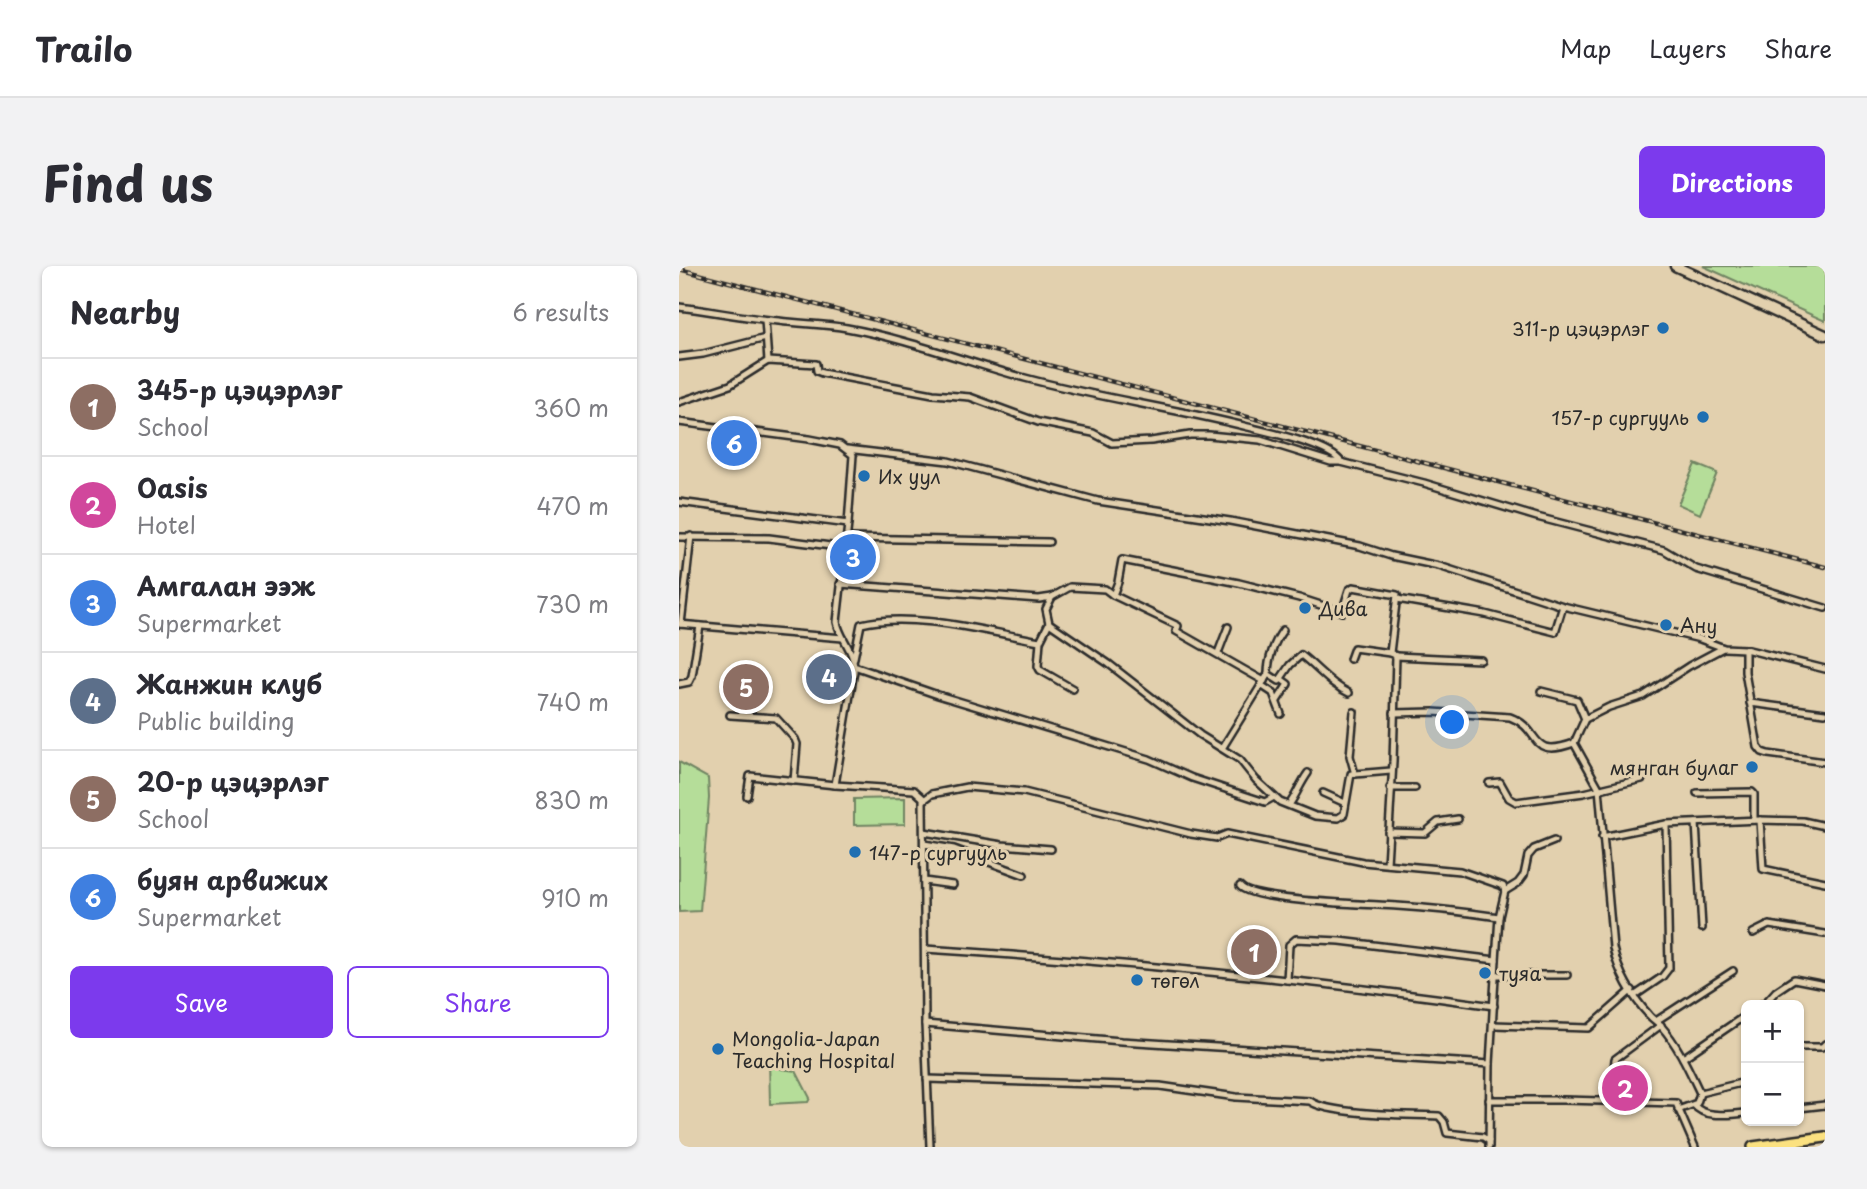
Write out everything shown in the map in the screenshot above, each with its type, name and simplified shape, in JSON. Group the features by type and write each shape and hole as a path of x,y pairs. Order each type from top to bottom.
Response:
{"highway":[{"path":"1753,1147 1825,1137"}],"main road":[{"path":"1675,266 1825,335"}],"street":[{"path":"679,307 857,330 1024,378 1203,415 1322,449 1341,462"},
{"path":"765,320 768,361"},
{"path":"679,357 703,354 766,338"},
{"path":"679,402 730,385 768,361 816,364 817,371 822,373 933,394 970,397 1038,422 1093,433 1112,443 1199,434 1252,439 1331,462 1341,462 1424,482 1537,517 1664,550 1696,569 1825,608"},
{"path":"679,422 809,439 847,449 948,461 1098,501 1230,521 1360,546 1439,566 1563,606 1700,639 1724,648 1745,649 1825,669"},
{"path":"847,449 853,455 853,466 837,622 854,658"},
{"path":"679,502 848,524"},
{"path":"691,536 680,624 843,638"},
{"path":"679,537 769,538 846,548"},
{"path":"847,538 1049,542"},
{"path":"1113,595 1122,560 1239,583 1342,612 1349,590 1353,586 1397,595 1387,864"},
{"path":"840,584 1039,599 1052,597 1070,587 1105,589 1178,626 1176,631 1218,653 1262,683 1273,694 1281,714"},
{"path":"1052,597 1046,609 1049,623 1040,641 1038,666 1040,670 1073,689"},
{"path":"1397,599 1485,614 1555,632 1563,606"},
{"path":"835,785 861,624 873,621 918,620 1040,641"},
{"path":"1049,623 1109,664 1201,735 1223,747 1240,760 1274,797 1289,805 1315,816 1338,818 1344,814 1351,774 1391,771"},
{"path":"679,684 689,682 692,676 700,626"},
{"path":"1218,653 1228,627"},
{"path":"1223,747 1268,674 1277,637 1283,630"},
{"path":"1349,659 1355,648 1393,654 1481,660"},
{"path":"1394,713 1433,712 1510,717 1519,720 1541,744 1555,750 1574,743 1585,719 1609,707 1643,696 1724,648"},
{"path":"1745,649 1745,672 1758,747 1762,752 1825,762"},
{"path":"1281,679 1301,654 1329,677 1333,685 1349,693"},
{"path":"854,666 938,695 1149,759 1192,778 1265,802 1274,797"},
{"path":"1268,674 1287,684 1277,701"},
{"path":"1541,691 1577,700 1585,719"},
{"path":"1750,703 1825,713"},
{"path":"1354,712 1350,756 1355,774"},
{"path":"730,715 772,716 779,720 797,744 794,781"},
{"path":"1574,743 1599,788 1613,948 1617,965 1633,993 1648,1014 1659,1023 1683,1058 1700,1093 1699,1100 1694,1105 1678,1110"},
{"path":"1289,805 1297,794 1297,787 1308,773"},
{"path":"747,796 750,775 835,785 912,789 921,794 924,800 925,1024 930,1147"},
{"path":"1489,783 1500,782 1509,798 1516,802 1584,793 1642,779"},
{"path":"924,800 932,794 967,787 1024,792 1191,834 1217,838 1227,834 1339,858 1460,871 1503,886 1505,891 1499,917 1490,1064 1489,1144"},
{"path":"1390,788 1415,788"},
{"path":"1697,793 1752,792 1763,869 1825,882"},
{"path":"1323,793 1345,803"},
{"path":"1388,832 1425,833 1438,822 1458,819"},
{"path":"1602,837 1666,824 1757,820 1803,821 1825,826"},
{"path":"1696,823 1702,928"},
{"path":"1493,1025 1589,1028 1633,993 1662,977 1669,968 1666,824"},
{"path":"924,832 1002,845 1051,849"},
{"path":"1505,891 1518,883 1524,875 1528,856 1534,849 1554,841"},
{"path":"923,844 954,849 1024,876"},
{"path":"924,881 953,885"},
{"path":"1240,886 1243,890 1272,897 1499,917"},
{"path":"1753,933 1769,925 1825,934"},
{"path":"1287,980 1289,945 1296,939 1341,941 1496,960"},
{"path":"925,949 1096,961 1378,989 1494,1006"},
{"path":"1611,1102 1615,1059 1659,1023 1733,971"},
{"path":"1496,975 1567,975"},
{"path":"1768,1000 1776,990 1794,979 1825,985"},
{"path":"1683,1058 1741,1018"},
{"path":"925,1024 1121,1041 1490,1064"},
{"path":"1804,1047 1825,1044"},
{"path":"927,1079 1160,1086 1236,1097 1310,1101 1315,1106 1348,1110 1439,1116 1447,1133 1483,1137 1489,1144"},
{"path":"1700,1093 1741,1083"},
{"path":"1489,1101 1676,1103 1695,1147"},
{"path":"1694,1105 1700,1111 1714,1114 1741,1113"},
{"path":"1804,1107 1825,1105"}],"green space":[{"path":"1703,266 1825,266 1825,321"},
{"path":"1695,464 1717,473 1700,514 1678,504"},
{"path":"679,762 708,778 709,798 700,911 679,912"},
{"path":"905,798 905,824 854,825 854,799"},
{"path":"769,1058 781,1069 796,1071 810,1098 808,1102 770,1104"}],"railway":[{"path":"679,269 1825,567"}],"place":[{"name":"311-р цэцэрлэг","path":"1663,328"},
{"name":"157-р сургууль","path":"1703,417"},
{"name":"буян арвижих","path":"734,443"},
{"name":"Их уул","path":"864,476"},
{"name":"Амгалан ээж","path":"853,557"},
{"name":"Дива","path":"1305,608"},
{"name":"Ану","path":"1666,625"},
{"name":"Жанжин клуб","path":"829,677"},
{"name":"20-р цэцэрлэг","path":"746,687"},
{"name":"мянган булаг","path":"1752,767"},
{"name":"147-р сургууль","path":"855,852"},
{"name":"345-р цэцэрлэг","path":"1254,952"},
{"name":"туяа","path":"1485,973"},
{"name":"төгөл","path":"1137,980"},
{"name":"Mongolia-Japan Teaching Hospital","path":"718,1049"},
{"name":"Oasis","path":"1625,1088"}]}
